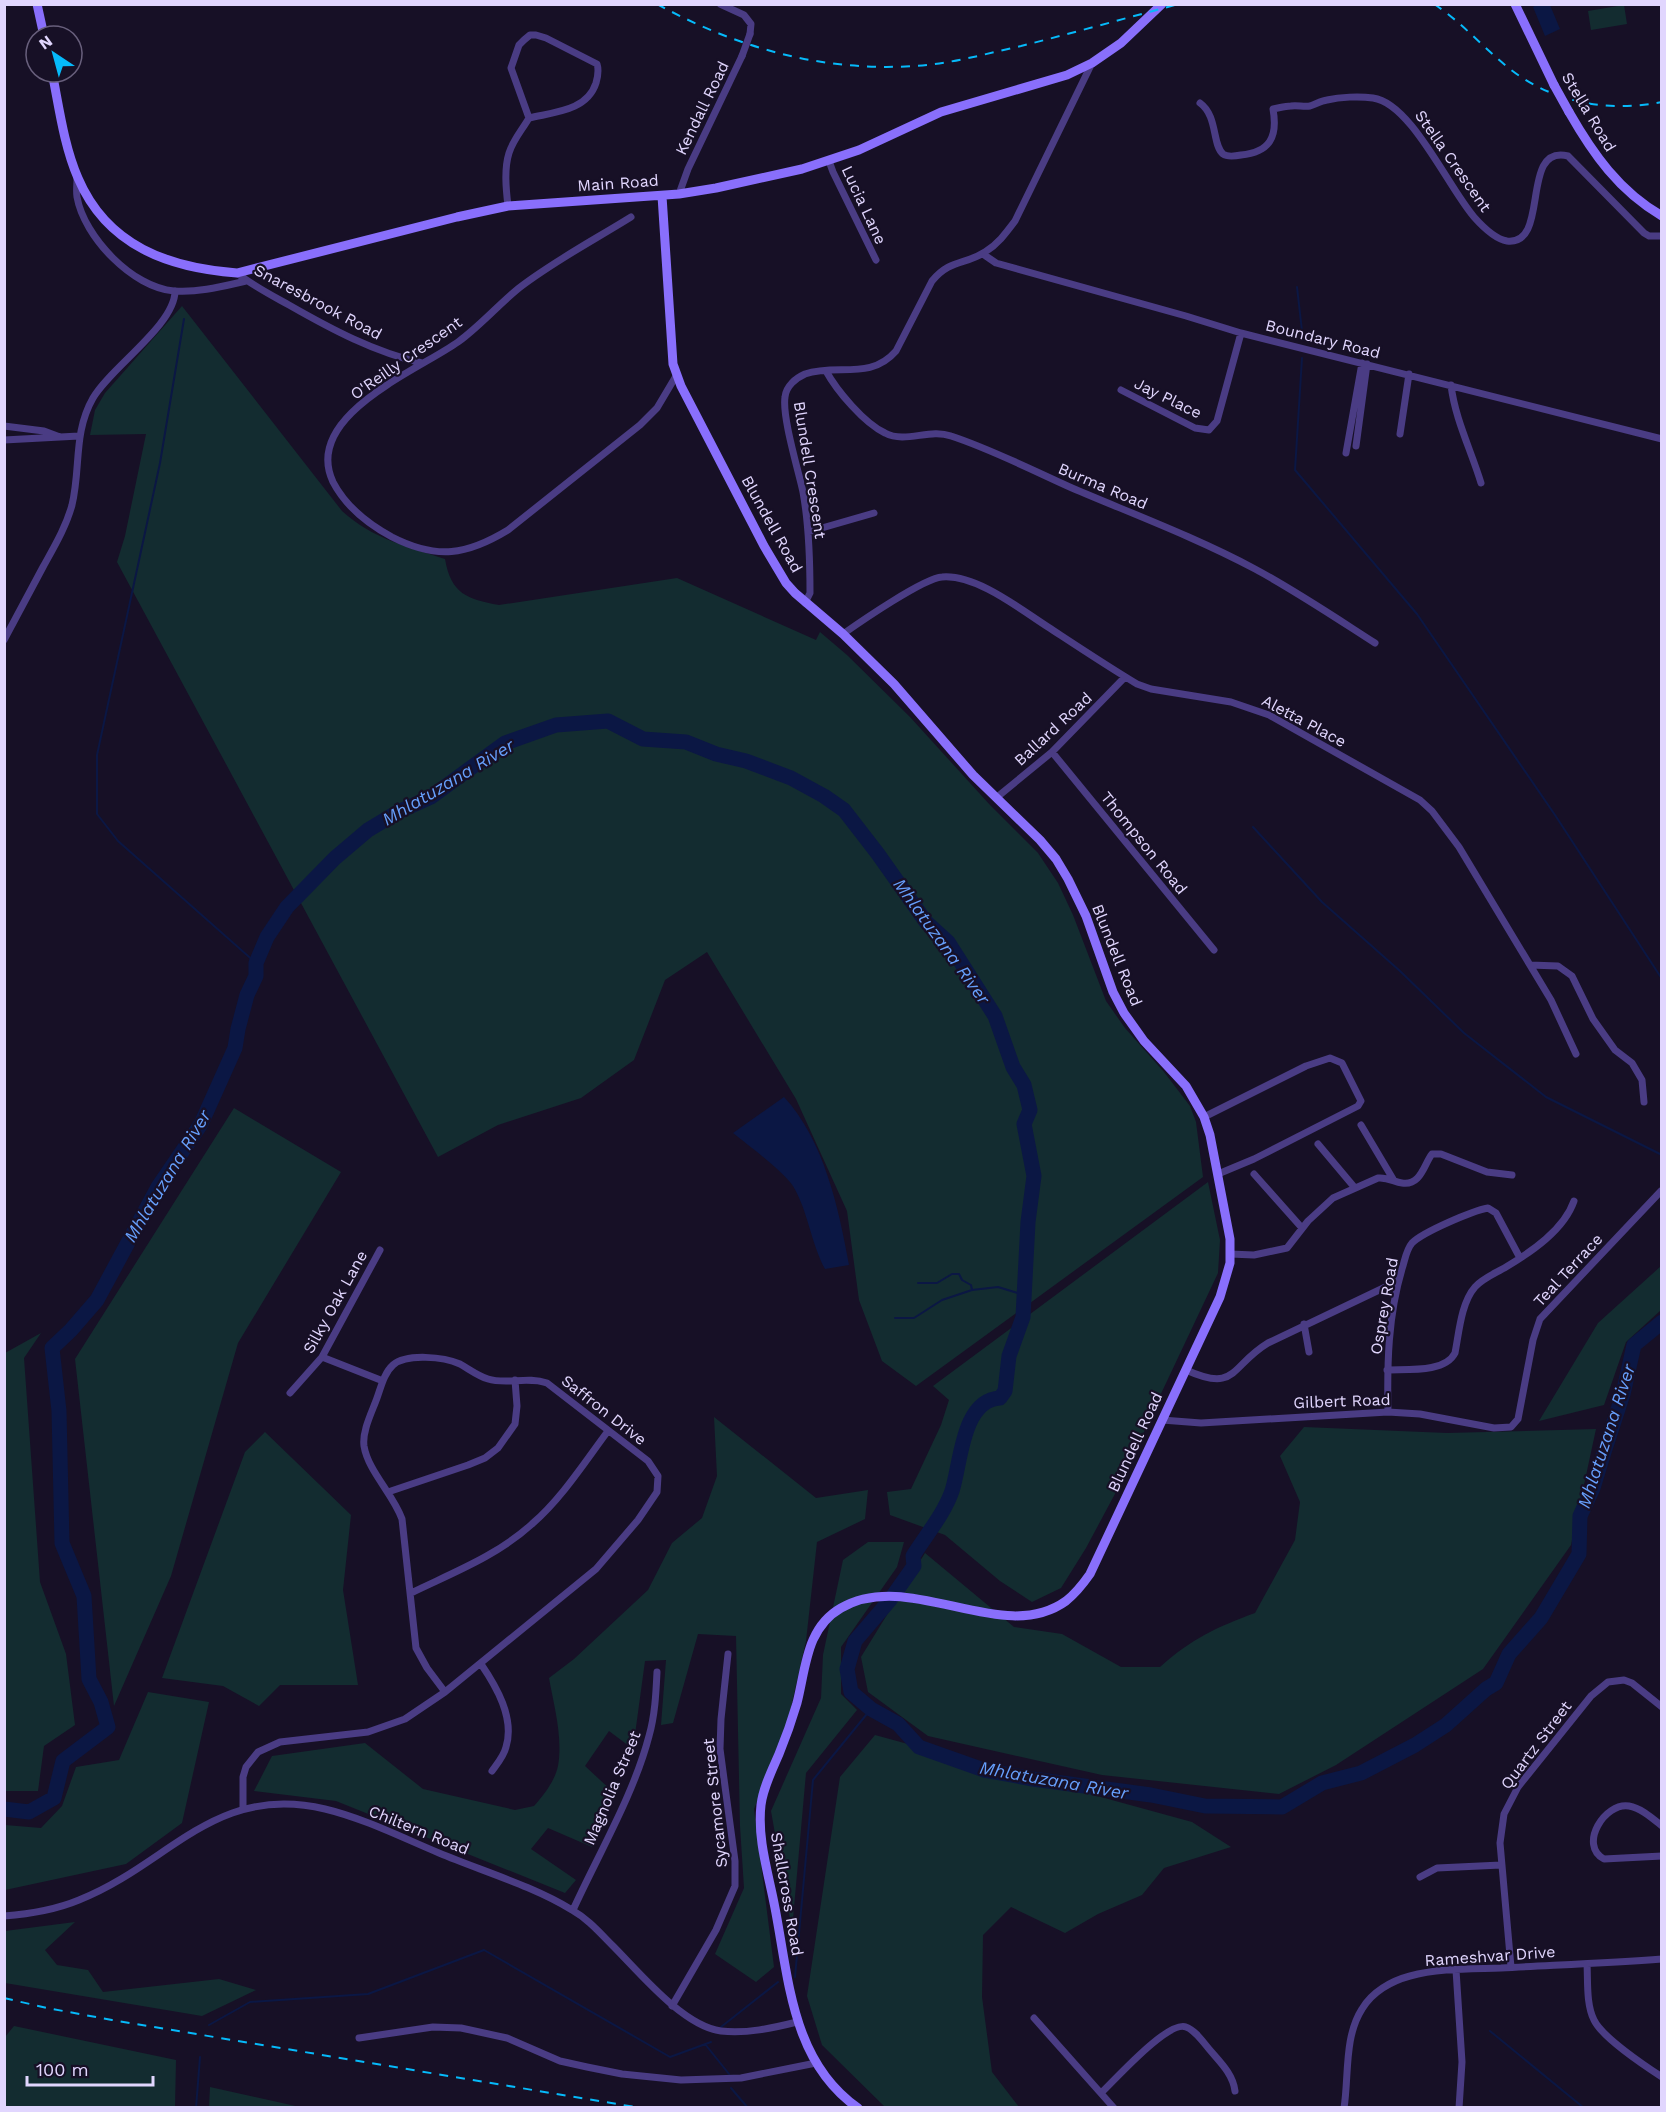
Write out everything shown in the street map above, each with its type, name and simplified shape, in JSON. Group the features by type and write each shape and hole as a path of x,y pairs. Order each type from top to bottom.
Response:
{"street":[{"path":"37,4 41,24"},
{"name":"Kendall Road","path":"679,194 688,169 742,56 750,34 751,24 747,18 720,4"},
{"name":"Main Road","path":"54,84 77,177 90,202 107,222 124,238 142,249 183,266 237,273 507,206 679,194 770,177 829,161 859,150 941,112 1058,79 1092,63 1121,43 1162,4"},
{"name":"Stella Road","path":"1515,4 1554,85 1588,145 1616,180 1639,201 1662,216"},
{"path":"507,206 508,153 529,118 585,102 597,80 599,69 597,64 546,38 530,35 519,45 511,68 529,118"},
{"name":"Blundell Crescent","path":"805,603 810,593 808,532 806,510 784,398 790,385 796,379 812,372 863,369 888,360 896,351 932,281 938,274 955,263 983,254 998,243 1015,221 1092,63"},
{"name":"Stella Crescent","path":"1200,103 1209,112 1220,151 1229,156 1251,153 1268,144 1273,135 1274,109 1308,106 1330,99 1383,100 1395,107 1407,119 1461,202 1480,223 1506,241 1522,237 1531,221 1539,175 1543,166 1548,161 1562,155 1568,156 1644,233 1656,238 1662,236"},
{"name":"Lucia Lane","path":"829,161 876,260"},
{"name":"Main Road","path":"77,177 77,196 83,215 93,234 112,257 142,281 175,291 217,288 246,281"},
{"name":"Blundell Road","path":"662,196 671,352 676,376 764,546 786,583 894,684 973,775 1040,840 1056,859 1086,916 1113,992 1124,1013 1144,1041 1186,1086 1204,1117 1228,1221 1230,1254 1227,1279 1220,1297 1090,1574 1077,1591 1055,1607 1028,1615 1001,1615 894,1596 873,1595 838,1609"},
{"name":"O'Reilly Crescent","path":"631,217 539,274 458,341 368,399 336,430 328,454 329,472 344,499 354,511 374,526 406,543 430,550 450,552 469,550 508,530 640,425 657,408 676,376"},
{"name":"Boundary Road","path":"983,254 996,263 1017,270 1242,333 1662,439"},
{"name":"Snaresbrook Road","path":"237,273 246,281 348,337 384,352 422,363"},
{"path":"4,640 67,521 76,484 79,436 87,408 109,376 168,315 175,300 175,291"},
{"name":"Jay Place","path":"1121,390 1195,428 1209,430 1217,421 1242,333"},
{"path":"1356,446 1365,363"},
{"path":"1346,453 1365,363"},
{"name":"Burma Road","path":"826,371 840,391 881,431 899,438 935,432 951,436 1034,471 1255,569 1375,644"},
{"path":"1400,434 1409,374"},
{"path":"1451,385 1456,416 1470,448 1481,483"},
{"path":"4,426 44,431 63,438"},
{"path":"4,440 79,436"},
{"path":"808,532 874,513"},
{"name":"Aletta Place","path":"843,634 924,582 940,577 951,577 974,583 1001,597 1137,684 1151,689 1231,702 1269,715 1420,801 1432,811 1459,847 1551,1000 1576,1053"},
{"name":"Ballard Road","path":"996,798 1052,752 1125,677"},
{"name":"Thompson Road","path":"1052,752 1214,951"},
{"path":"1530,965 1558,966 1572,976 1593,1018 1615,1050 1632,1062 1642,1080 1644,1102"},
{"path":"1204,1117 1306,1066 1330,1058 1335,1058 1341,1063 1361,1101 1358,1106 1331,1120 1254,1159 1218,1174"},
{"path":"1361,1125 1393,1180"},
{"path":"1318,1144 1355,1188"},
{"path":"1230,1254 1254,1255 1287,1248 1302,1228 1333,1198 1378,1178 1406,1184 1416,1180 1430,1156 1435,1153 1487,1172 1512,1175"},
{"path":"1254,1173 1302,1228"},
{"name":"Teal Terrace","path":"1518,1419 1533,1340 1540,1319 1661,1191"},
{"path":"1387,1370 1433,1366 1451,1359 1455,1353 1463,1316 1471,1293 1486,1279 1520,1258 1560,1224 1574,1201"},
{"name":"Osprey Road","path":"1388,1412 1387,1354 1398,1281 1407,1250 1417,1239 1448,1223 1485,1208 1491,1208 1496,1213 1520,1258"},
{"name":"Silky Oak Lane","path":"290,1393 322,1357 380,1250"},
{"path":"1186,1370 1199,1376 1216,1379 1228,1377 1256,1350 1304,1324 1398,1281"},
{"path":"1304,1324 1309,1352"},
{"path":"322,1357 383,1381"},
{"name":"Saffron Drive","path":"243,1808 242,1788 246,1767 251,1759 263,1749 280,1742 383,1728 405,1719 445,1692 481,1664 601,1564 638,1520 657,1492 658,1476 654,1468 547,1383 538,1380 489,1380 447,1359 429,1358 399,1361 393,1366 383,1381 364,1441 371,1463 402,1519 416,1648 427,1668 445,1692"},
{"path":"388,1492 468,1465 485,1458 498,1448 515,1424 515,1380"},
{"name":"Gilbert Road","path":"1162,1420 1201,1423 1388,1412 1420,1414 1501,1429 1511,1427 1518,1419"},
{"path":"411,1593 489,1555 532,1525 566,1487 608,1431"},
{"name":"Shallcross Road","path":"838,1609 813,1637 789,1728 768,1778 761,1803 762,1844 797,2022 816,2063 829,2082 858,2108"},
{"name":"Sycamore Street","path":"672,2006 716,1930 735,1886 735,1860 720,1749 728,1654"},
{"path":"481,1664 501,1697 507,1728 506,1748 492,1771"},
{"name":"Magnolia Street","path":"573,1910 626,1798 644,1751 653,1717 657,1672"},
{"name":"Quartz Street","path":"1511,1967 1501,1865 1501,1828 1510,1802 1536,1763 1599,1688 1608,1682 1624,1680 1632,1683 1662,1707"},
{"name":"Chiltern Road","path":"4,1916 36,1913 80,1900 105,1888 200,1828 243,1808 282,1804 306,1805 328,1809 532,1891 573,1910 672,2006 701,2025 718,2031 750,2031 797,2022"},
{"path":"1662,1826 1640,1809 1620,1806 1605,1817 1598,1826 1593,1840 1596,1852 1604,1858 1662,1856"},
{"path":"1420,1877 1432,1870 1448,1867 1501,1865"},
{"name":"Rameshvar Drive","path":"1344,2108 1353,2032 1362,2008 1381,1988 1411,1975 1456,1970 1662,1959"},
{"path":"1587,1964 1590,2007 1594,2020 1613,2040 1662,2077"},
{"path":"1456,1970 1462,2062 1459,2108"},
{"path":"1034,2018 1114,2108"},
{"path":"1101,2093 1161,2036 1182,2026 1192,2031 1221,2063 1234,2083 1235,2091"},
{"path":"359,2038 433,2027 461,2028 507,2038 560,2061 632,2075 681,2080 741,2078 816,2063"}],"green space":[{"path":"1624,5 1627,24 1591,30 1588,11"},
{"path":"182,306 342,511 378,535 445,559 451,580 462,593 469,597 499,605 677,578 816,640 820,632 847,655 910,717 990,805 1038,853 1058,883 1073,915 1106,1001 1125,1028 1190,1106 1196,1122 1203,1177 916,1386 882,1361 859,1300 847,1211 796,1099 707,952 665,980 634,1060 581,1098 498,1125 438,1157 117,562 125,536 146,434 90,435 95,410 105,393"},
{"path":"234,1108 341,1172 238,1343 171,1576 114,1706 75,1359"},
{"path":"1208,1182 1220,1240 1218,1273 1150,1417 1132,1462 1086,1548 1061,1588 1032,1602 1000,1581 945,1535 890,1515 887,1492 911,1489 941,1425 949,1400 933,1386"},
{"path":"1661,1266 1661,1310 1626,1342 1604,1405 1539,1421 1598,1323"},
{"path":"41,1333 24,1358 40,1582 66,1654 75,1725 44,1746 38,1791 5,1791 5,1353"},
{"path":"714,1417 816,1498 868,1490 865,1519 817,1542 806,1641 785,1734 754,1809 774,1967 756,1982 715,1954 744,1888 740,1826 736,1636 698,1634 673,1723 661,1725 666,1660 645,1661 633,1749 609,1731 585,1766 613,1792 592,1847 548,1828 531,1849 576,1880 565,1893 336,1801 254,1791 272,1756 365,1743 423,1789 515,1810 534,1806 551,1783 558,1766 559,1733 549,1678 574,1659 648,1590 672,1543 702,1518 717,1476"},
{"path":"1304,1427 1447,1433 1596,1429 1571,1545 1483,1669 1336,1765 1279,1794 1102,1775 928,1736 868,1692 861,1657 925,1553 1014,1627 1062,1634 1121,1667 1160,1667 1205,1635 1255,1613 1295,1540 1300,1502 1280,1456"},
{"path":"265,1432 351,1515 343,1590 358,1685 280,1685 259,1706 223,1686 162,1678 245,1452"},
{"path":"868,1542 904,1542 897,1567 841,1647 841,1694 857,1710 806,1773 792,1930 771,1811 821,1698 823,1655 843,1560"},
{"path":"148,1692 209,1702 182,1823 126,1864 5,1890 5,1825 41,1828 62,1806 76,1767 119,1760"},
{"path":"875,1735 1192,1822 1231,1847 1164,1868 1142,1895 1098,1914 1065,1933 1011,1907 983,1935 982,1997 992,2072 1019,2107 885,2107 822,2045 807,1996 840,1777"},
{"path":"75,1922 45,1950 57,1965 88,1970 103,1992 219,1979 256,1990 202,2016 5,1983 5,1931"},
{"path":"14,2026 176,2060 175,2107 5,2107 5,2037"},
{"path":"210,2087 300,2107 209,2107"}],"water":[{"path":"1538,4 1550,5 1560,29 1545,36 1533,7"},
{"path":"784,1097 798,1114 820,1154 835,1199 849,1265 825,1269 793,1186 774,1166 733,1133"}],"waterway":[{"path":"1297,287 1303,340"},
{"path":"184,319 160,463 97,755 97,814 118,841 256,963"},
{"path":"1302,358 1295,470 1417,614 1555,815 1662,979"},
{"name":"Mhlatuzana River","path":"4,1809 29,1812 54,1798 63,1761 108,1727 101,1702 89,1679 84,1596 62,1543 59,1411 52,1348 97,1300 158,1187 201,1124 235,1048 247,995 256,976 256,963 267,937 287,907 335,858 368,830 398,812 431,797 505,743 556,725 608,721 643,739 686,742 791,778 844,810 926,922 948,942 995,1016 1013,1067 1024,1085 1030,1110 1024,1124 1034,1176 1028,1222 1023,1317 1009,1356 1005,1391 1000,1398 987,1401 970,1421 949,1500 913,1556 914,1566 890,1600 855,1641 847,1669 851,1692 871,1709 898,1724 919,1747 984,1770 1033,1779 1151,1795 1205,1806 1282,1807 1322,1783 1361,1773 1415,1745 1446,1725 1486,1689 1496,1683 1509,1654 1541,1618 1579,1554 1580,1516 1593,1488 1623,1394 1634,1345 1662,1322"},
{"path":"1253,827 1322,902 1400,971 1464,1033 1546,1097 1662,1155"},
{"path":"918,1283 937,1283 952,1274 959,1274 962,1280 971,1285 972,1290 998,1287 1024,1295"},
{"path":"895,1318 914,1318 942,1300 972,1290"},
{"path":"795,1977 813,1780 871,1709"},
{"path":"209,2025 250,2002 368,1994 484,1950 670,2057 711,2042"},
{"path":"721,2027 778,1982"},
{"path":"1490,2031 1584,2108"},
{"path":"705,2044 729,2074"},
{"path":"196,2108 200,2057"},
{"path":"731,2088 748,2108"}],"railway":[{"path":"657,4 687,20 749,45 814,61 880,67 927,65 968,58 1179,4"},
{"path":"1434,4 1462,25 1505,65 1540,88 1579,102 1599,105 1620,106 1662,102"},
{"path":"4,1998 112,2020 641,2108"}]}
